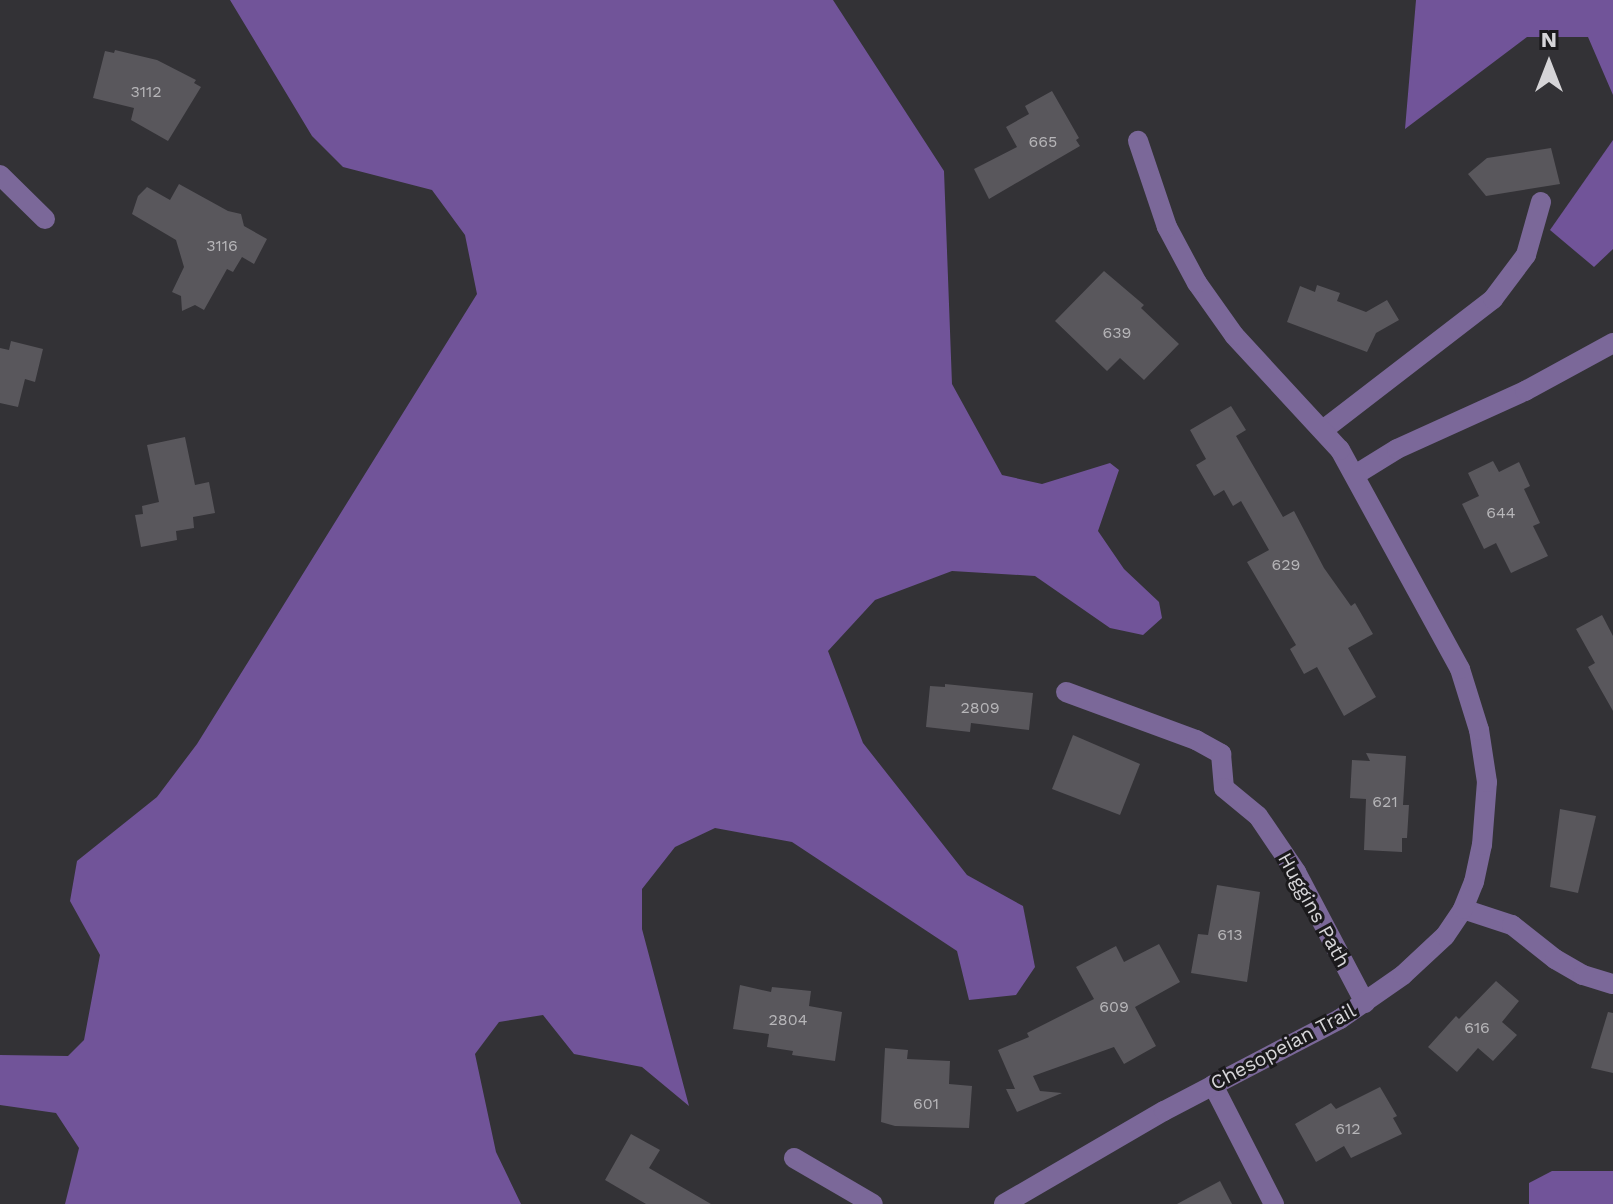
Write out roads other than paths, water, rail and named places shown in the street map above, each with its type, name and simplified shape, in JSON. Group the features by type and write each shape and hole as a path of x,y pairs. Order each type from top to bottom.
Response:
{"street":[{"name":"Chesopeian Trail","path":"1004,1204 1365,1003 1403,975 1445,936 1463,909 1474,882 1482,845 1487,782 1479,730 1460,669 1355,475 1323,430 1234,335 1197,283 1167,227 1138,141"},
{"path":"0,175 45,219"},
{"path":"1323,430 1493,299 1526,255 1541,202"},
{"path":"1355,475 1397,449 1525,391 1613,343"},
{"name":"Huggins Path","path":"1066,692 1196,740 1221,754 1224,788 1258,816 1296,872 1365,1003"},
{"path":"1463,909 1512,925 1555,959 1583,975 1613,984"},
{"path":"1213,1085 1274,1204"},
{"path":"794,1158 873,1204"}]}
